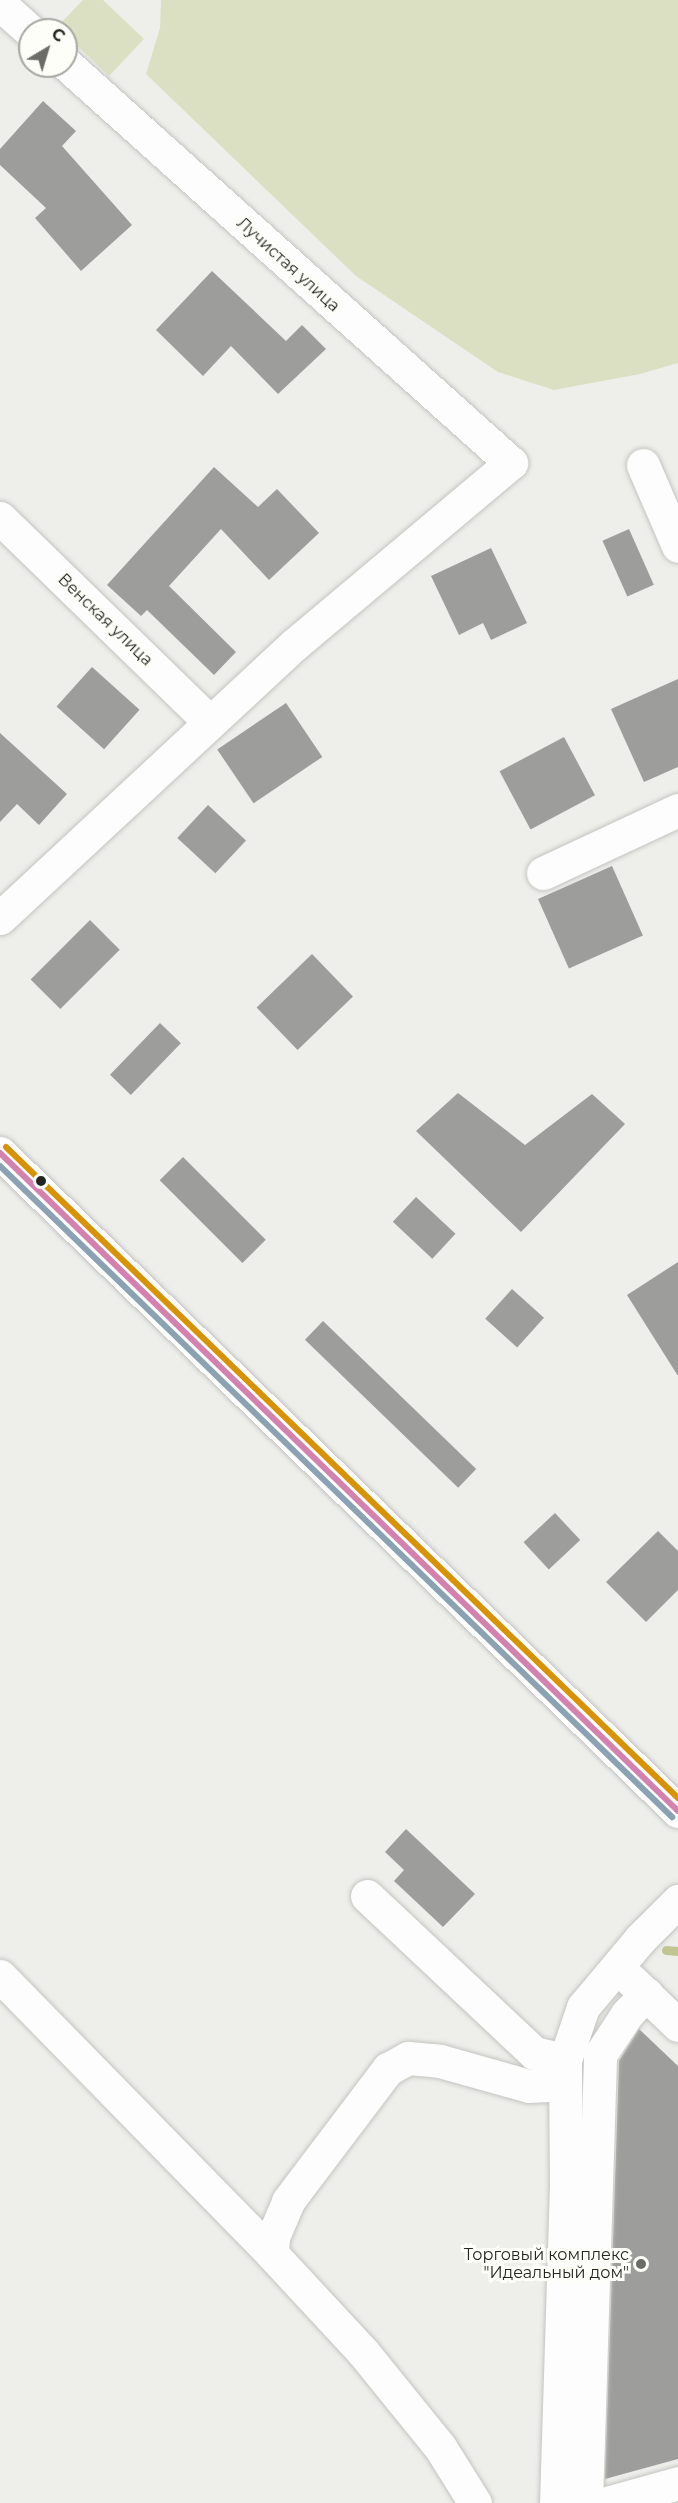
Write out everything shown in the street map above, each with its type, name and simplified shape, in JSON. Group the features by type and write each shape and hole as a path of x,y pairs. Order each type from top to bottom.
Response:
{"street":[{"path":"0,4 18,20"},
{"name":"Лучистая улица","path":"78,75 511,463 295,644 209,721"},
{"path":"643,465 678,546"},
{"name":"Венская улица","path":"0,519 209,721"},
{"path":"0,918 209,721"},
{"path":"543,873 678,810"},
{"path":"0,1153 678,1811"},
{"path":"367,1896 534,2054 565,2068"},
{"path":"556,2503 566,2181 565,2068 583,2007 616,1966 678,1901"},
{"path":"616,1966 678,2025"},
{"path":"0,1976 272,2254 363,2352 440,2447 475,2503"},
{"path":"586,2503 600,2055 627,2014 646,1994"},
{"path":"272,2254 273,2237 288,2201 388,2069 408,2058 440,2061 529,2086 548,2085 565,2068"},
{"path":"607,2503 678,2483"}],"green space":[{"path":"83,0 103,0 144,39 109,76 78,46 78,18 66,18"},
{"path":"161,0 678,0 678,363 640,374 554,390 498,372 356,276 146,74 160,28"}],"building":[{"path":"43,101 76,131 62,146 132,225 81,271 35,218 46,208 0,165 0,149"},
{"path":"212,271 286,341 302,325 326,349 278,394 231,346 203,376 156,330"},
{"path":"214,467 258,507 277,489 319,533 269,580 221,529 169,586 236,652 214,675 147,610 141,616 107,585"},
{"path":"629,529 654,585 627,597 603,541"},
{"path":"491,548 527,623 491,640 483,623 459,635 431,576"},
{"path":"92,667 140,710 104,749 57,706"},
{"path":"678,679 678,767 644,782 611,709"},
{"path":"286,703 322,757 254,803 217,749"},
{"path":"0,733 67,794 39,825 17,804 0,822"},
{"path":"564,737 595,795 531,830 500,771"},
{"path":"208,805 246,840 215,873 177,838"},
{"path":"612,866 643,935 569,968 538,899"},
{"path":"90,920 120,950 60,1009 31,979"},
{"path":"312,954 353,996 298,1050 257,1007"},
{"path":"160,1023 181,1043 131,1095 110,1075"},
{"path":"458,1093 525,1145 592,1094 625,1124 521,1232 416,1131"},
{"path":"183,1157 266,1240 242,1263 160,1180"},
{"path":"416,1197 455,1234 432,1259 393,1222"},
{"path":"678,1262 678,1376 627,1295"},
{"path":"512,1289 544,1318 517,1347 485,1319"},
{"path":"323,1321 476,1469 458,1488 305,1340"},
{"path":"555,1513 580,1540 549,1569 524,1542"},
{"path":"658,1531 678,1551 678,1590 646,1622 606,1582"},
{"path":"406,1829 475,1894 443,1927 394,1881 404,1870 385,1852"},
{"name":"Торговый комплекс \"Идеальный дом\"","path":"639,2029 678,2066 678,2459 605,2479 619,2061"}],"waterway":[{"path":"666,1950 678,1951"}],"transit line":[{"path":"6,1147 678,1798"},
{"path":"0,1153 678,1811"},
{"path":"0,1166 672,1817"}],"place":[{"name":"Торговый комплекс \"Идеальный дом\"","path":"641,2264"}]}
